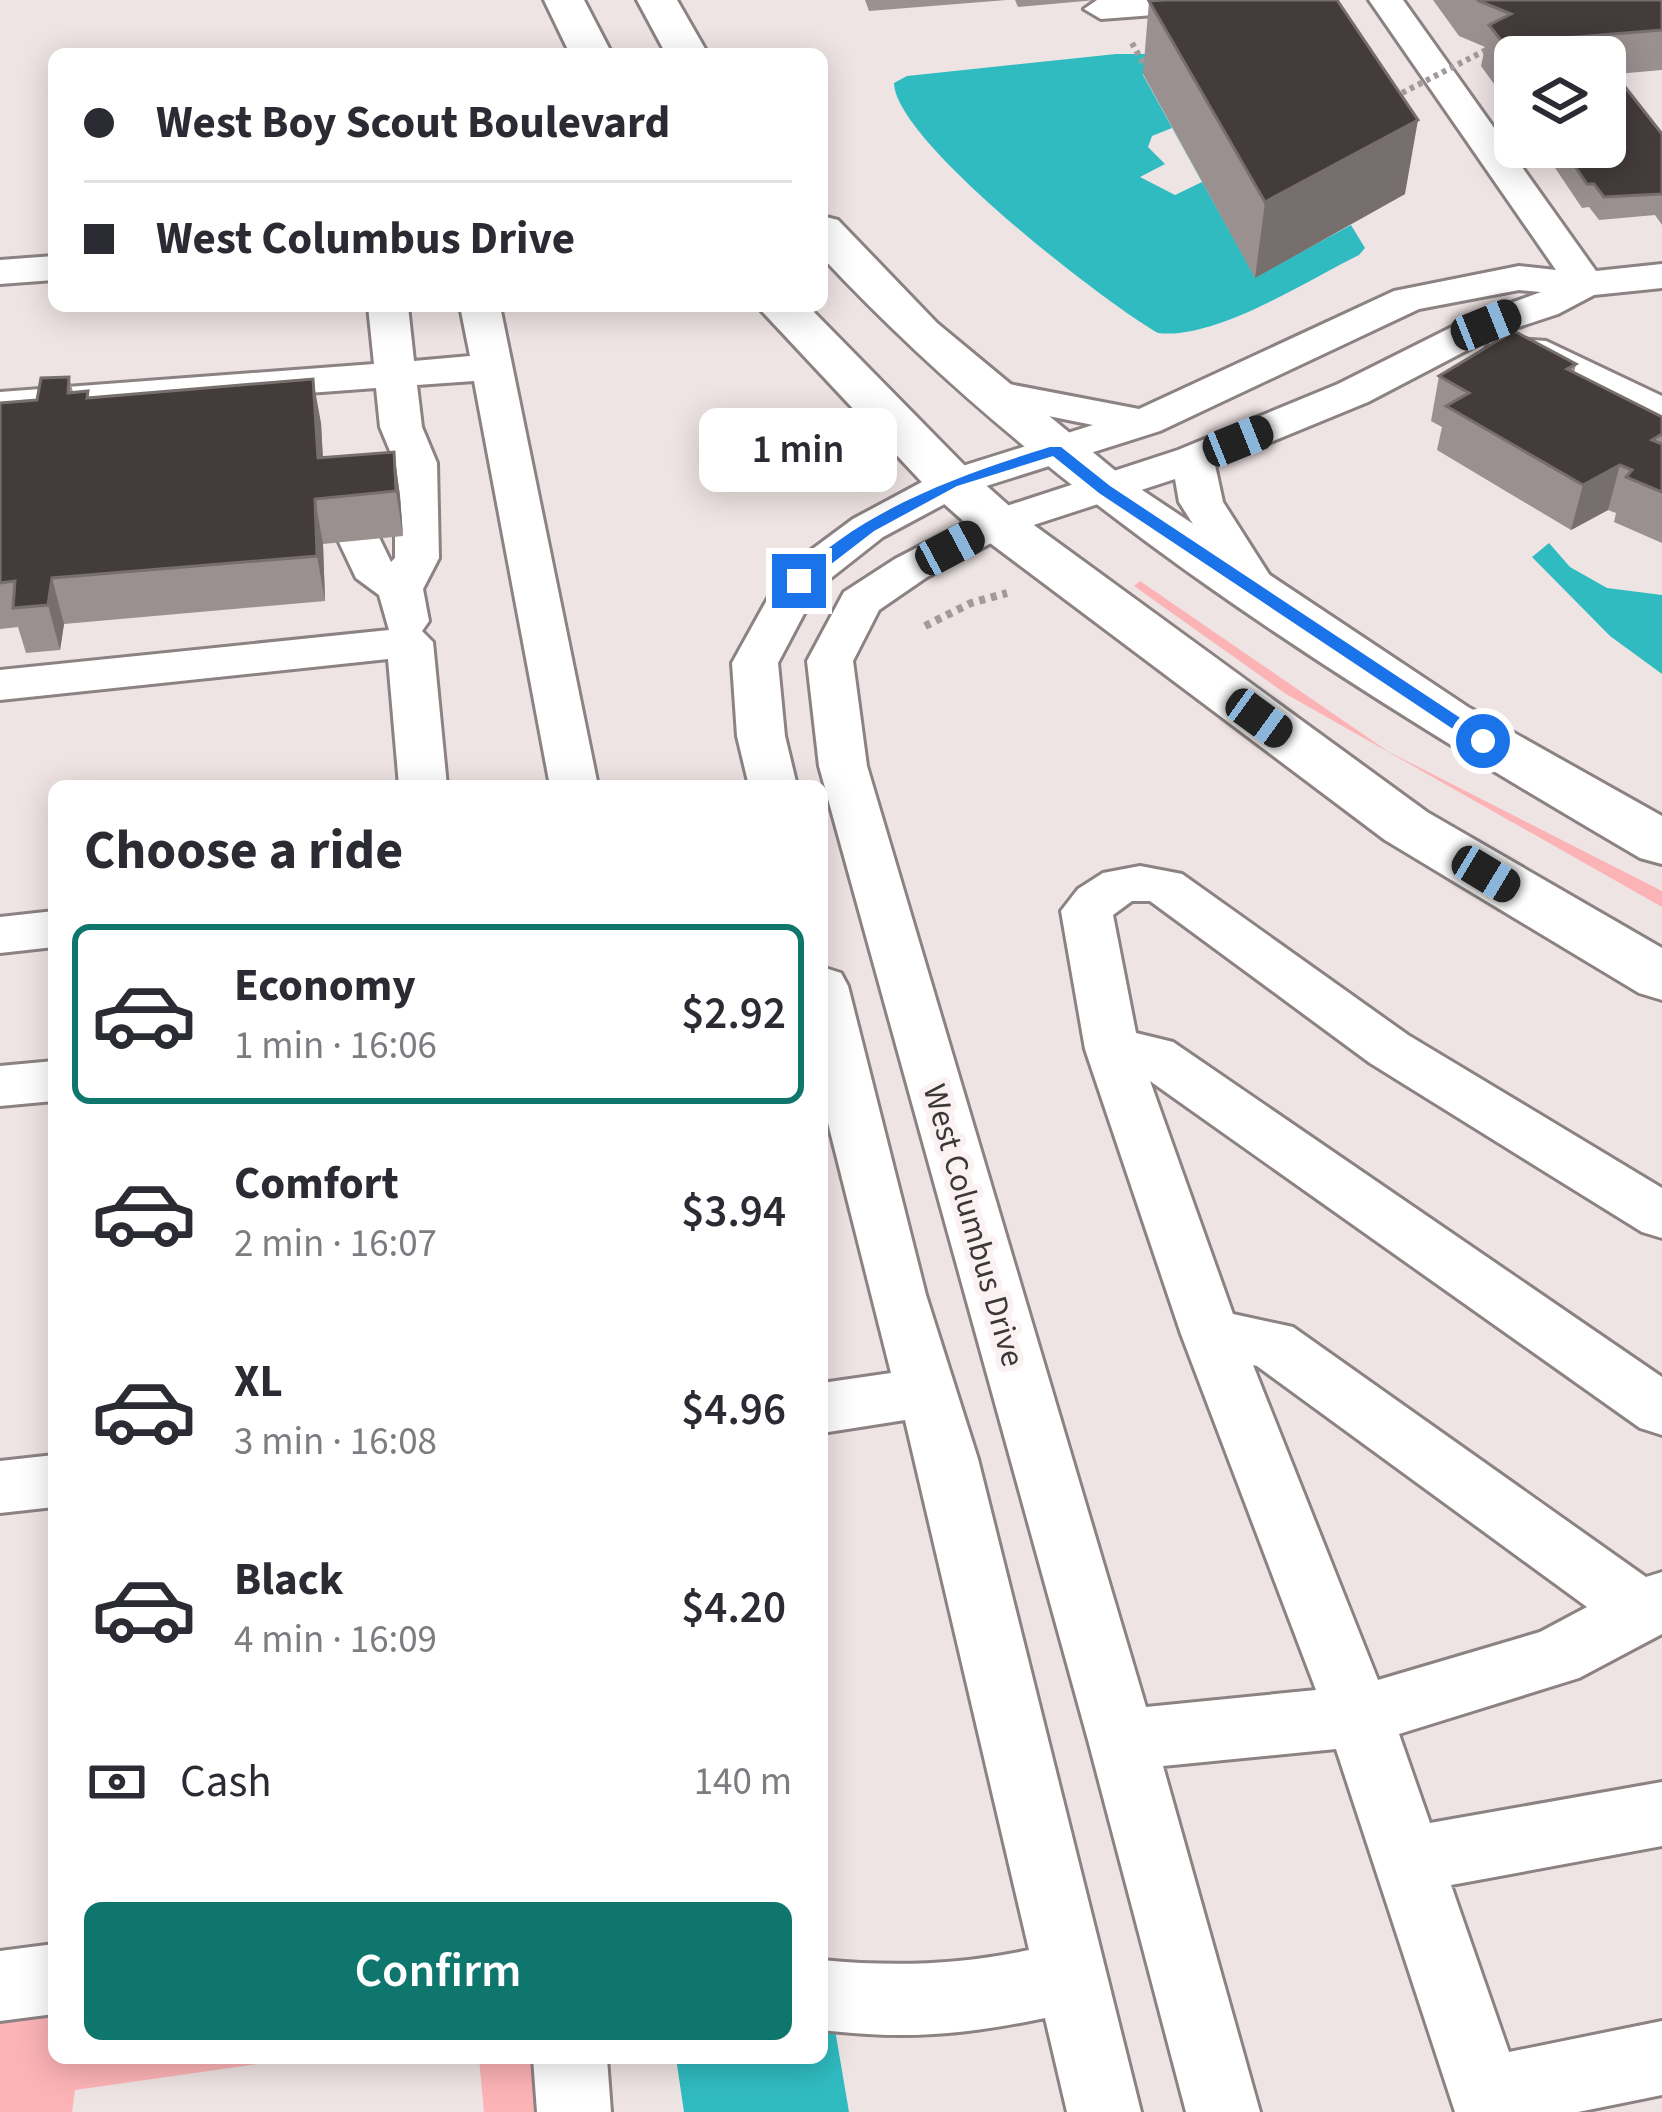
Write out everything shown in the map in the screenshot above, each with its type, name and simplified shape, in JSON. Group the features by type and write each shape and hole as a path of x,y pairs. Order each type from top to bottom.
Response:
{"main road":[{"path":"564,0 588,48"},
{"path":"657,0 684,48"},
{"path":"828,236 920,333 1105,489 1448,720 1662,843"},
{"path":"787,312 952,483 997,523 1406,826 1662,977"},
{"path":"1288,739 1395,773 1662,926"}],"street":[{"path":"1101,9 1220,0"},
{"path":"1386,0 1586,284"},
{"path":"1458,103 1494,105"},
{"path":"0,272 48,268"},
{"path":"772,780 761,736 754,663 799,581 868,528 952,483 1145,422 1408,299 1519,278 1586,284 1662,276"},
{"path":"1353,393 1486,325 1544,307 1586,284"},
{"path":"389,312 396,374 384,439 416,463 417,558 401,589 422,780"},
{"path":"481,312 573,780"},
{"path":"1353,393 1501,350 1532,350 1662,412"},
{"path":"0,404 491,367"},
{"path":"988,392 1145,422"},
{"name":"West Columbus Drive","path":"1222,2112 1122,1740 843,839 843,766 830,661 860,602 911,568 997,523 1192,459 1353,393"},
{"path":"1192,459 1201,502 1259,593"},
{"path":"360,540 372,569 401,589"},
{"path":"0,685 410,642"},
{"path":"1662,1216 1389,1049 1164,886 1135,880 1107,887 1087,911 1112,1049 1211,1334 1358,1716 1489,2103 1662,2058"},
{"path":"0,935 48,930"},
{"path":"828,1011 897,1295 947,1459 1104,2112"},
{"path":"1112,1049 1154,1056 1662,1410"},
{"path":"0,1086 48,1082"},
{"path":"1122,1740 1358,1716 1556,1657 1653,1606 1272,1344 1211,1334"},
{"path":"828,1407 927,1392"},
{"path":"0,1487 48,1482"},
{"path":"1406,1860 1662,1814"},
{"path":"828,1996 896,2003 980,1996 1072,1977"},
{"path":"0,1986 48,1980"},
{"path":"570,2064 574,2112"}],"path":[{"path":"1394,97 1488,49"},
{"path":"925,626 1006,593"}],"shaded area":[{"path":"1140,581 1389,752 1662,891 1662,907 1286,694 1134,586"},
{"path":"48,2012 48,2064 258,2064 75,2090 72,2112 0,2112 0,2019"},
{"path":"480,2064 533,2064 537,2112 484,2112"}],"water":[{"path":"1155,54 1143,75 1255,277 1351,225 1365,248 1233,318 1181,333 1158,333 1051,256 964,180 903,109 894,83 907,76"},
{"path":"1549,543 1570,567 1607,588 1662,595 1662,674 1610,636 1532,557"},
{"path":"828,1988 849,2112 684,2112 677,2064 828,2064"}],"pier":[{"path":"1172,128 1202,182 1175,195 1140,177 1165,164 1148,147 1152,136"}],"building":[{"path":"1337,0 1418,120 1265,202 1149,1"},
{"path":"1477,0 1662,0 1662,30 1498,36 1489,25 1511,14"},
{"path":"1626,88 1662,134 1662,194 1604,197 1594,184 1587,184 1576,168 1626,168"},
{"path":"1514,331 1576,364 1567,369 1662,417 1662,434 1652,440 1662,444 1662,492 1626,477 1632,470 1620,465 1583,485 1446,406 1469,393 1439,376"},
{"path":"69,377 68,393 88,391 87,398 313,379 318,458 394,452 396,491 315,499 317,556 52,578 48,605 13,608 15,581 0,583 0,403 37,400 41,378"}],"route":[{"path":"799,581 868,528 952,483 1055,451 1483,741"}]}
